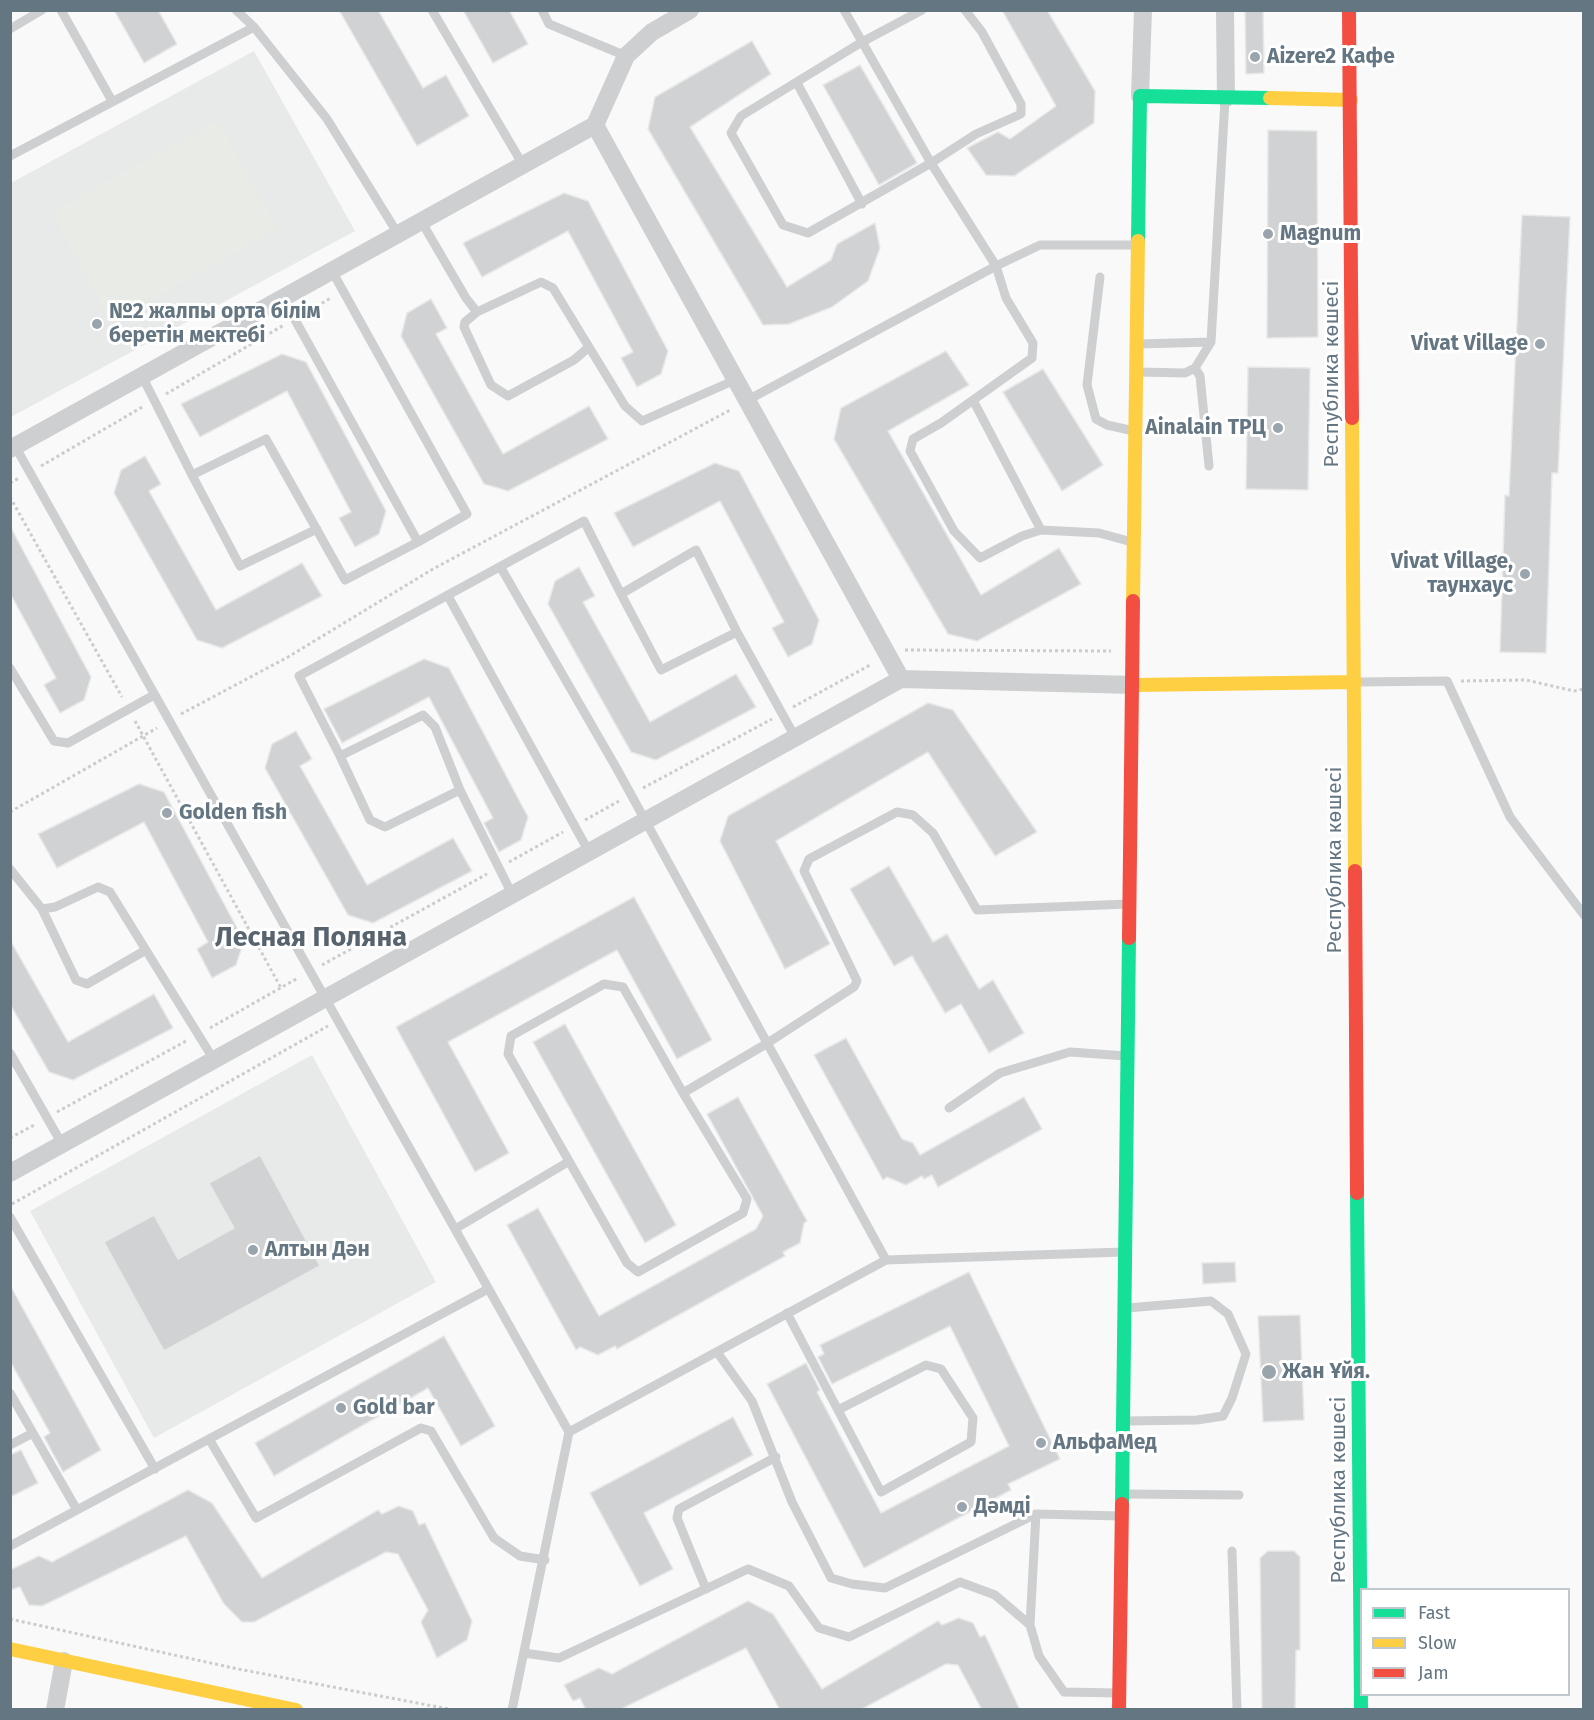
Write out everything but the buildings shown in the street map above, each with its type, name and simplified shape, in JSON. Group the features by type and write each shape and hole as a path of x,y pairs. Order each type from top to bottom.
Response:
{"street":[{"path":"1119,1710 1143,10"},
{"path":"1225,10 1226,98"},
{"name":"Республика көшесі","path":"1348,10 1351,100 1360,1588"},
{"path":"13,448 595,125 626,56 652,32 681,13"},
{"path":"1140,96 1351,100"},
{"path":"595,125 901,679"},
{"path":"10,1173 901,679 1134,685 1355,682"},
{"path":"10,1649 296,1710"},
{"path":"56,1710 64,1661"}],"lane":[{"path":"10,29 42,10"},
{"path":"61,10 112,101"},
{"path":"236,10 254,27 327,119 398,234"},
{"path":"432,10 523,165"},
{"path":"542,10 549,24 626,56"},
{"path":"844,10 931,163 996,266 1006,298 1033,343 1032,358 913,439 910,451 954,531 980,558 1022,536 1041,530 1099,532 1135,543"},
{"path":"922,10 862,42 741,116 731,134 783,225 808,233 931,163 976,134 1021,114 1021,104 982,32 965,10"},
{"path":"10,156 254,27"},
{"path":"797,83 861,204"},
{"path":"1137,372 1185,373 1195,369 1211,342 1226,98"},
{"path":"422,221 466,298 477,312"},
{"path":"746,401 996,266 1040,245 1138,245"},
{"path":"192,475 266,439 345,580 468,514 332,271"},
{"path":"1100,277 1087,385 1096,419 1107,425 1136,432"},
{"path":"589,347 574,360 508,396 491,386 464,327 465,322 477,312 541,282 553,288 589,347 625,406 642,421 735,380"},
{"path":"283,298 418,542"},
{"path":"1137,344 1211,342"},
{"path":"1195,369 1200,376 1209,466"},
{"path":"142,376 240,566 316,529"},
{"path":"973,400 1041,530"},
{"path":"13,448 29,472 569,1432 545,1560 512,1710"},
{"path":"460,790 385,827 370,820 299,676 584,521 661,670 737,632"},
{"path":"621,594 696,550 737,632 795,737"},
{"path":"501,567 645,820 886,1260"},
{"path":"448,596 589,852"},
{"path":"12,674 54,741 68,744 154,695"},
{"path":"1355,682 1447,681 1510,817 1584,915"},
{"path":"340,756 423,715 435,727 460,790 512,894"},
{"path":"682,1093 766,1044 854,987 857,981 804,870 809,859 897,812 913,815 933,833 977,910 1131,904"},
{"path":"10,869 42,909 76,980 87,984 146,950"},
{"path":"42,909 55,907 98,887 110,892 214,1060"},
{"path":"604,984 623,987 682,1093 747,1199 743,1213 638,1272 627,1263 508,1054 511,1036 604,984"},
{"path":"949,1108 1000,1073 1070,1052 1128,1056"},
{"path":"10,1053 62,1144"},
{"path":"455,1229 568,1162"},
{"path":"10,1217 154,1469"},
{"path":"569,1432 886,1260 1126,1252"},
{"path":"10,1546 488,1289"},
{"path":"1123,1421 1197,1420 1223,1416 1232,1398 1246,1354 1228,1314 1211,1301 1125,1308"},
{"path":"787,1313 881,1492 971,1442 973,1418 941,1369 926,1365 838,1410"},
{"path":"717,1352 752,1401 792,1502 831,1578 852,1584 885,1588 1036,1514 1122,1516"},
{"path":"10,1392 77,1510"},
{"path":"209,1439 256,1518 421,1428 431,1431 494,1538 520,1556 545,1560"},
{"path":"10,1445 33,1433"},
{"path":"706,1589 677,1518 679,1509 776,1457"},
{"path":"1122,1494 1239,1496"},
{"path":"1036,1514 1030,1625 1039,1656 1064,1692 1119,1693"},
{"path":"1232,1551 1237,1710"},
{"path":"524,1653 559,1658 748,1569 789,1586 819,1628 849,1637 960,1582 995,1596 1030,1625"}],"path":[{"path":"10,483 343,291"},
{"path":"10,812 169,721 288,657 433,569 746,401"},
{"path":"10,497 281,988"},
{"path":"1447,681 1526,680 1574,691 1584,689"},
{"path":"10,1205 338,1021"},
{"path":"10,1138 198,1034"},
{"path":"10,1618 238,1669 454,1710"}],"shaded area":[{"name":"№2 жалпы орта білім беретін мектебі","path":"254,51 355,231 11,417 11,183"},
{"path":"218,120 278,229 111,322 51,212"},
{"path":"312,1055 436,1282 154,1438 30,1211"}],"traffic: fast":[{"path":"1138,241 1140,96 1270,98"},
{"path":"1122,1504 1129,938"},
{"path":"1357,1193 1360,1588"},
{"path":"1361,1696 1361,1710"}],"traffic: slow":[{"path":"1270,98 1351,100"},
{"path":"1133,601 1138,241"},
{"path":"1352,418 1355,871"},
{"path":"1134,685 1355,682"},
{"path":"10,1649 296,1710"}],"traffic: jam":[{"path":"1349,10 1352,418"},
{"path":"1129,938 1133,601"},
{"path":"1355,871 1357,1193"},
{"path":"1119,1710 1122,1504"}],"place":[{"name":"Aizere2 Кафе","path":"1255,57"},
{"name":"Magnum","path":"1268,234"},
{"name":"№2 жалпы орта білім беретін мектебі","path":"97,324"},
{"name":"Vivat Village","path":"1540,344"},
{"name":"Ainalain ТРЦ","path":"1278,428"},
{"name":"Vivat Village, таунхаус","path":"1525,574"},
{"name":"Golden fish","path":"167,813"},
{"name":"Алтын Дән","path":"253,1250"},
{"name":"Жан Ұйя.","path":"1269,1372"},
{"name":"Gold bar","path":"341,1408"},
{"name":"АльфаМед","path":"1041,1443"},
{"name":"Дәмді","path":"962,1507"}],"district":[{"name":"Лесная Поляна","path":"311,938"}]}
